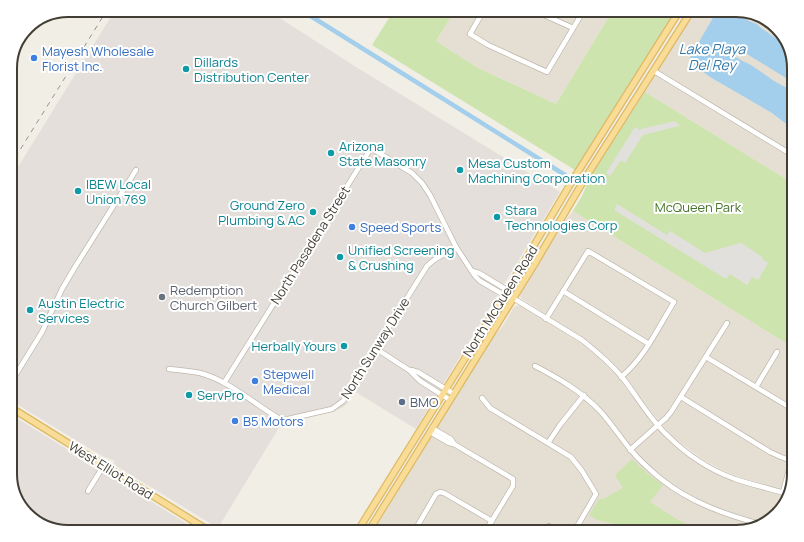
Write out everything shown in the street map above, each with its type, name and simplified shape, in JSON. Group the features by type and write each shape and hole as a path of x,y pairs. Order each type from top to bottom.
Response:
{"main road":[{"name":"North McQueen Road","path":"361,525 505,293 574,178 676,17"},
{"name":"North McQueen Road","path":"372,525 534,265 582,183 688,17"},
{"path":"625,98 634,103"},
{"path":"574,178 582,183"},
{"name":"West Elliot Road","path":"17,411 200,525"},
{"path":"381,493 389,498"}],"street":[{"path":"480,17 470,34 488,45 547,72 580,17"},
{"path":"549,17 573,28"},
{"path":"654,71 787,152"},
{"name":"North Pasadena Street","path":"224,383 371,148 412,173 422,183 430,195 456,247"},
{"path":"17,373 42,332 62,289 136,170"},
{"path":"456,247 472,271 479,273 505,293 591,347 609,363 666,434 694,458 734,478 783,492"},
{"name":"North Sunway Drive","path":"169,369 201,374 224,383 280,419 288,419 332,409 343,401 427,266 456,247"},
{"path":"546,319 588,251 674,302 638,361 621,377"},
{"path":"563,291 649,344"},
{"path":"630,450 669,415 727,323"},
{"path":"375,348 409,370 420,381 450,400"},
{"path":"756,387 777,352"},
{"path":"706,357 787,406"},
{"path":"535,366 584,395 599,410 630,450 661,480 700,503 719,512 753,522"},
{"path":"409,370 418,372 454,394"},
{"path":"548,443 584,395"},
{"path":"681,397 770,452 787,459"},
{"path":"482,398 490,408 571,457 596,494 578,525"},
{"path":"431,430 447,439 448,443 454,444 513,479 513,486 489,525"},
{"path":"88,491 104,465"},
{"path":"418,525 436,494 440,492 492,521"}],"shaded area":[{"path":"111,17 278,17 356,67 560,192 416,429 354,391 347,404 342,408 297,420 287,422 283,421 220,525 213,525 113,464 115,461 102,456 17,404 17,169"},
{"path":"451,17 609,17 556,104 478,68 436,41"},
{"path":"692,17 743,17 756,21 774,34 783,48 787,61 787,180 645,92"},
{"path":"673,121 679,124 679,126 643,135 625,163 621,160 610,176 606,173 635,127 640,130"},
{"path":"617,204 667,235 670,231 705,253 740,243 762,257 763,260 768,263 758,280 752,277 747,285 730,274 726,279 614,210"},
{"path":"573,211 787,344 787,481 784,490 742,478 722,470 702,459 674,438 608,358 586,340 522,299 520,296 521,291 564,222"},
{"path":"519,305 582,344 597,356 619,378 652,423 664,436 687,456 713,472 731,480 783,495 774,508 759,520 743,525 377,525 494,336 503,326 514,307"},
{"path":"17,418 65,448 93,468 110,476 189,525 61,525 45,520 27,505 19,487 17,478"}],"green space":[{"path":"390,17 451,17 436,41 478,68 556,104 609,17 672,17 575,170 372,45"},
{"name":"McQueen Park","path":"645,92 787,180 787,344 573,211 582,196 589,179"},
{"path":"632,459 663,485 650,502 688,525 619,525 597,520 589,515 599,499 603,499 623,488 615,475"}],"water":[{"name":"Lake Playa Del Rey","path":"713,17 742,17 757,24 778,39 783,48 787,61 787,79 737,48 733,46 730,48 732,54 738,59 751,65 777,83 787,88 787,124 772,113 710,77 693,64 690,58"}],"waterway":[{"path":"312,17 565,175"}],"railway":[{"path":"17,155 103,17"}],"place":[{"name":"Mayesh Wholesale Florist Inc.","path":"34,58"},
{"name":"Dillards Distribution Center","path":"186,69"},
{"name":"Arizona State Masonry","path":"331,153"},
{"name":"Mesa Custom Machining Corporation","path":"460,170"},
{"name":"IBEW Local Union 769","path":"78,191"},
{"name":"Ground Zero Plumbing & AC","path":"313,212"},
{"name":"Stara Technologies Corp","path":"497,217"},
{"name":"Speed Sports","path":"352,227"},
{"name":"Unified Screening & Crushing","path":"340,257"},
{"name":"Redemption Church Gilbert","path":"162,297"},
{"name":"Austin Electric Services","path":"30,310"},
{"name":"Herbally Yours","path":"344,346"},
{"name":"Stepwell Medical","path":"255,381"},
{"name":"ServPro","path":"189,395"},
{"name":"BMO","path":"402,402"},
{"name":"B5 Motors","path":"235,421"}]}
